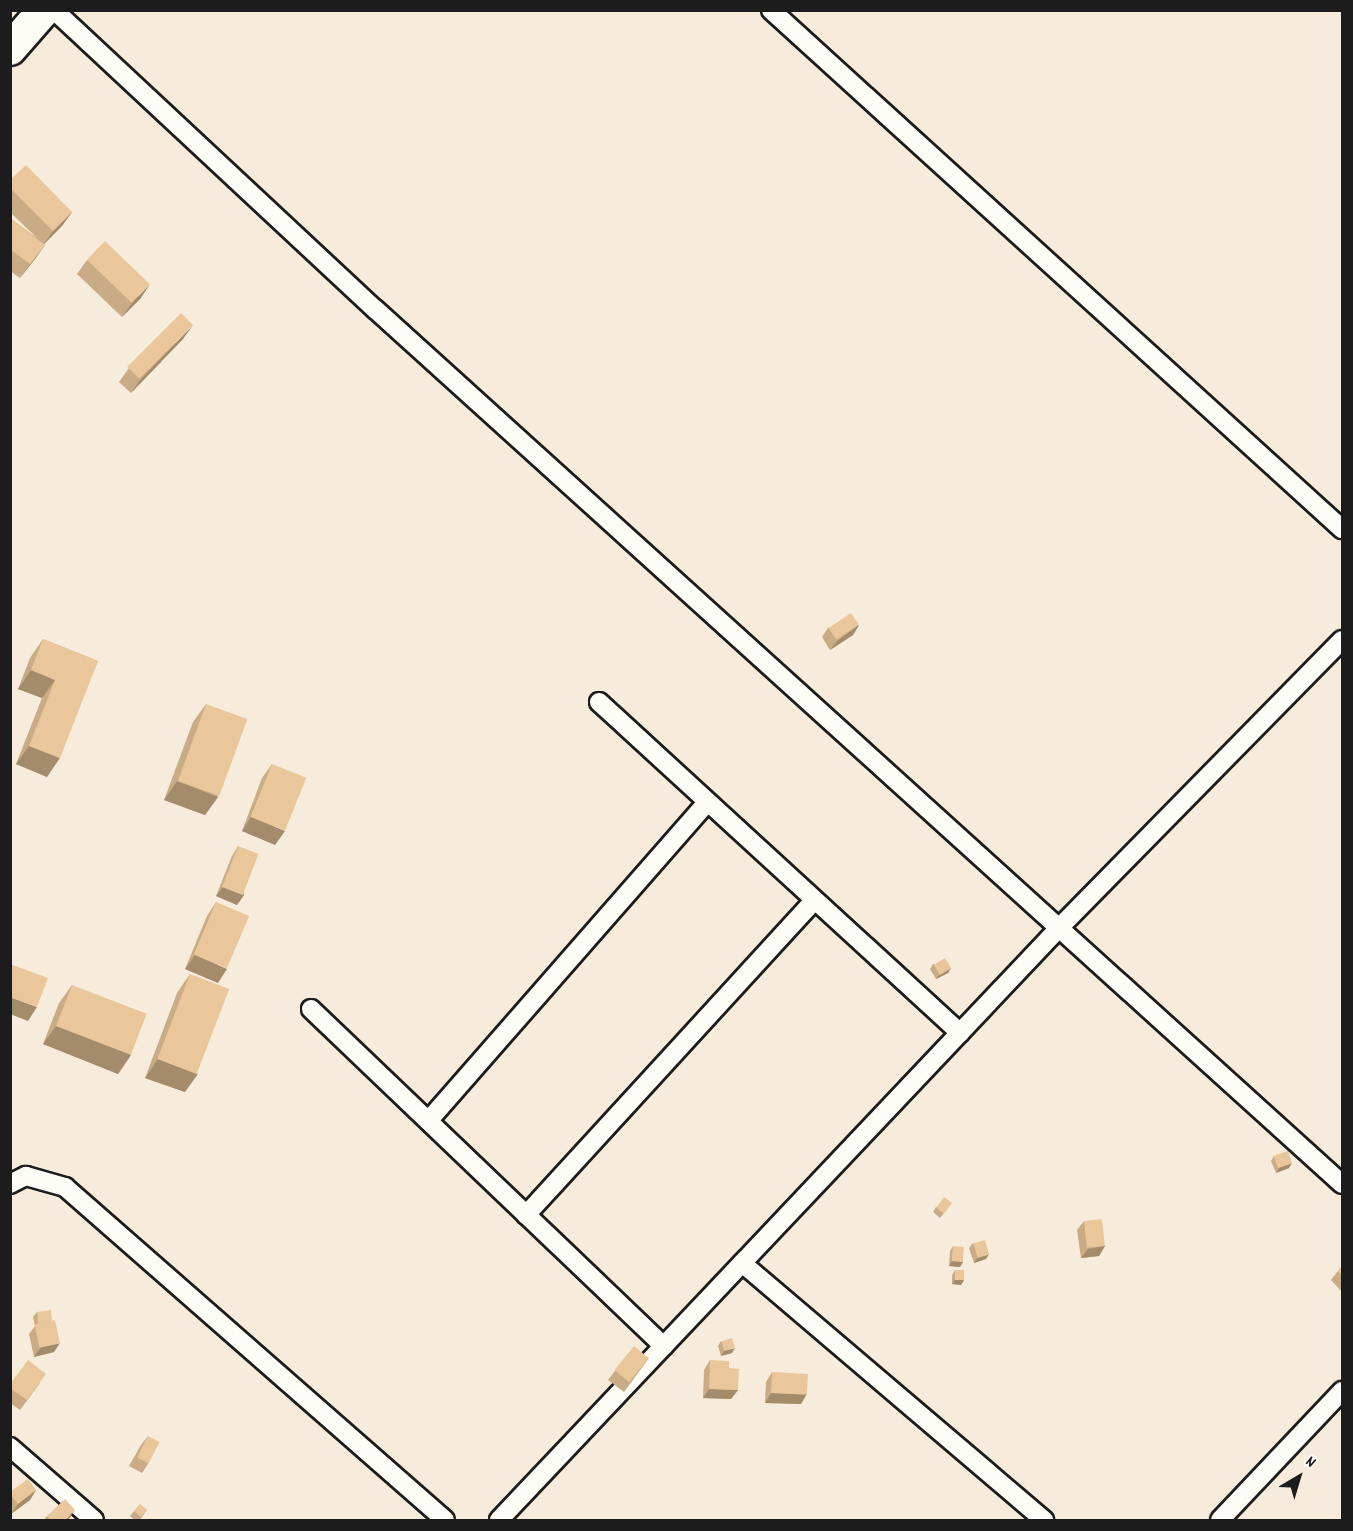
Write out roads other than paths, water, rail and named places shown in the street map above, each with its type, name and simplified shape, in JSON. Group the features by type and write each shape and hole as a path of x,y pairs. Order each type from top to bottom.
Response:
{"highway":[{"path":"10,49 44,10"}],"street":[{"path":"54,10 375,309 1342,1184"},
{"path":"771,10 1342,529"},
{"path":"499,1521 1059,928 1342,640"},
{"path":"599,702 960,1033"},
{"path":"429,1120 707,802"},
{"path":"526,1215 815,900"},
{"path":"311,1009 664,1346"},
{"path":"10,1184 26,1176 65,1187 445,1521"},
{"path":"742,1263 1044,1521"},
{"path":"1220,1521 1342,1391"},
{"path":"10,1447 94,1521"}]}
